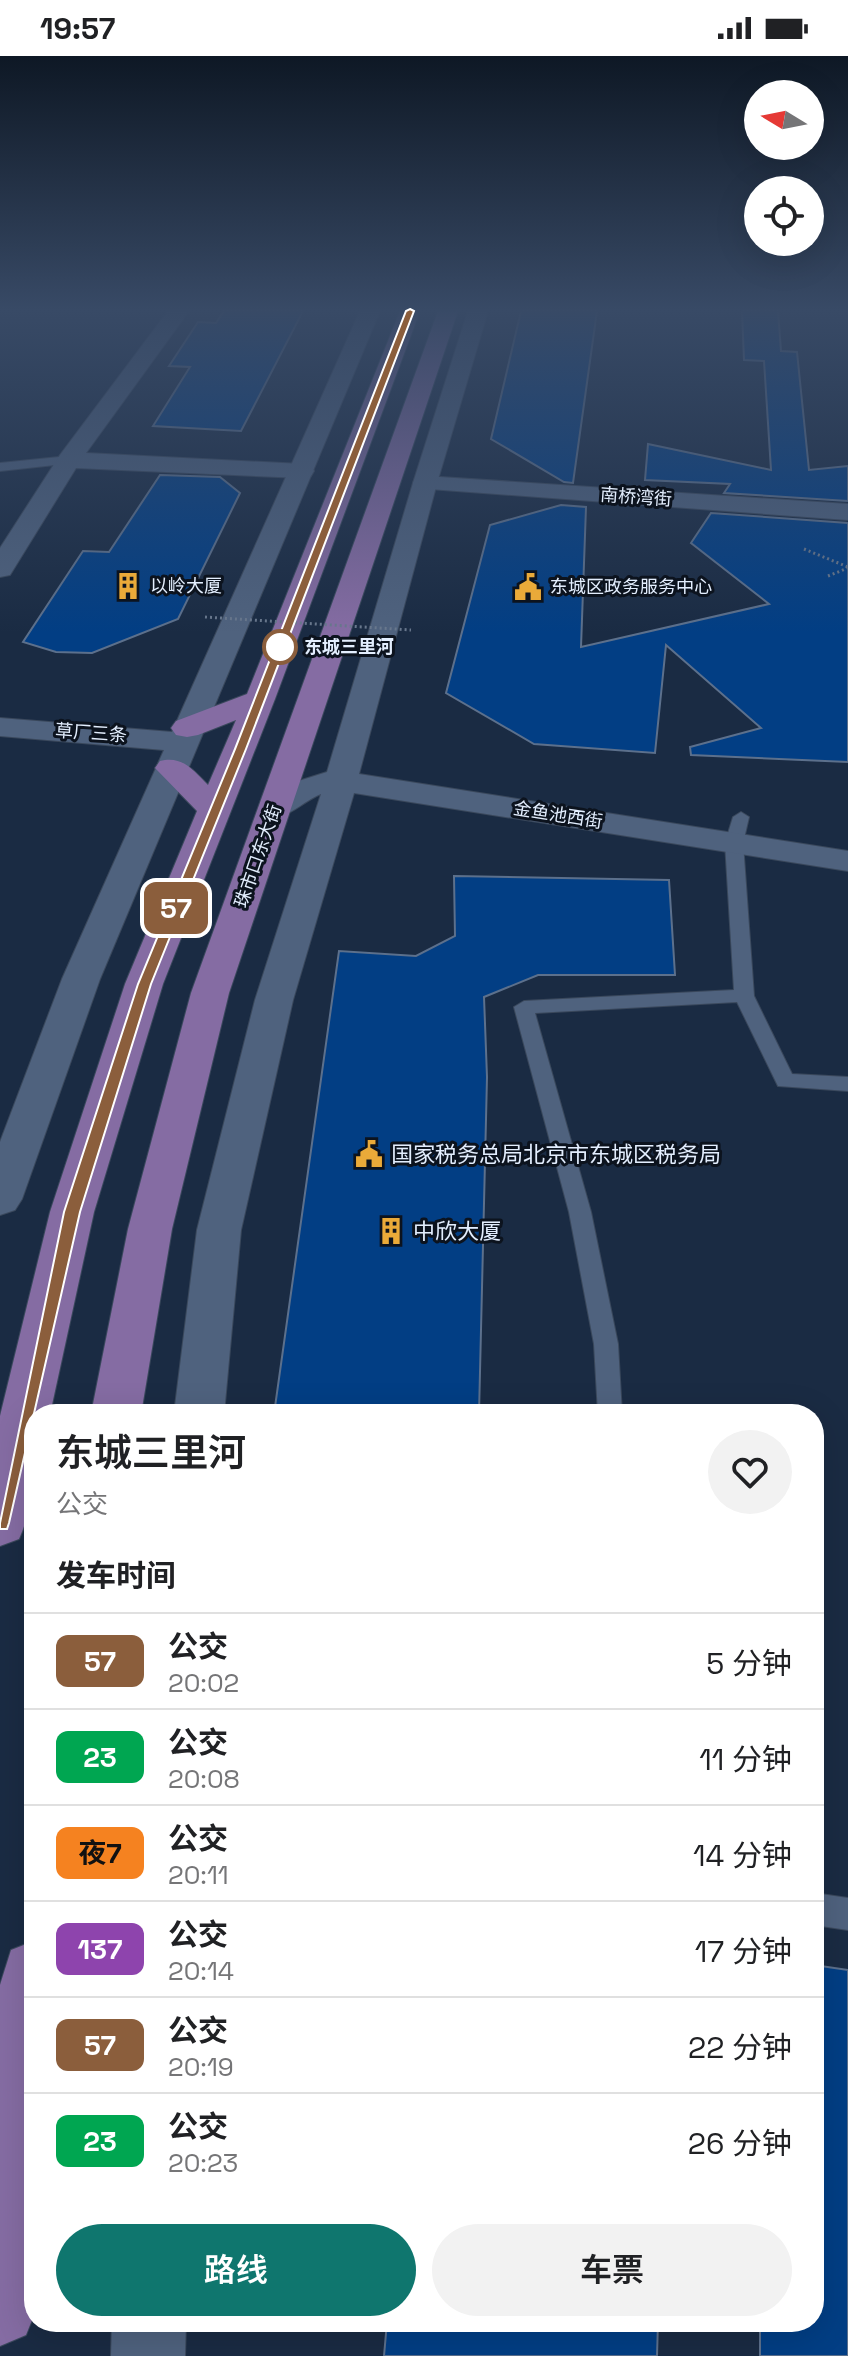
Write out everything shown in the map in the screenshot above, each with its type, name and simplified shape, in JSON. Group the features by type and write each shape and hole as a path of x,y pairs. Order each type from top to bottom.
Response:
{"main road":[{"path":"28,1404 72,1212 144,984 216,810 369,418"},
{"name":"珠市口东大街","path":"118,1404 150,1229 210,993 410,418"},
{"path":"216,810 180,746 260,699"},
{"path":"0,1523 24,1419"},
{"path":"0,2309 24,2045"}],"street":[{"path":"0,569 69,460 100,418"},
{"path":"0,1199 81,979 324,418"},
{"path":"200,1404 219,1230 274,1000 345,768 445,418"},
{"path":"69,460 302,471"},
{"name":"南桥湾街","path":"425,483 848,512"},
{"name":"金鱼池西街","path":"304,723 345,768"},
{"name":"草厂三条","path":"0,727 180,746"},
{"name":"金鱼池西街","path":"275,809 294,792 345,768 737,830 848,861"},
{"name":"金鱼池西街","path":"737,830 848,834"},
{"path":"148,2356 149,2332"}],"lane":[{"path":"0,467 69,460"},
{"path":"737,830 744,996 785,1081 848,1084"},
{"path":"609,1404 606,1344 580,1212 524,1007 744,996"},
{"path":"824,1910 848,1914"}],"path":[{"path":"804,549 848,568"},
{"path":"828,576 848,568"},
{"path":"205,617 411,630"}],"building":[{"path":"158,418 248,418 241,431 153,426"},
{"path":"496,418 582,418 573,483 564,482 491,439"},
{"path":"768,418 804,418 809,470 848,466 848,501 724,493 730,484 645,480 648,444 771,470"},
{"name":"以岭大厦","path":"160,475 220,477 240,493 178,619 92,653 56,652 23,642 83,551 109,552"},
{"path":"561,505 586,507 581,647 769,604 691,543 711,513 848,523 848,762 691,755 690,747 761,728 666,645 655,753 534,744 446,693 490,525"},
{"name":"中欣大厦","path":"454,876 669,880 675,975 538,975 484,997 487,1077 479,1404 275,1404 339,951 416,956 455,936"},
{"path":"824,1966 848,1970 848,2356 760,2356 760,2332 824,2332"},
{"path":"386,2332 658,2332 657,2356 384,2356"}],"bus line":[{"name":"57","path":"28,1404 72,1212 144,984 240,749 368,418"},
{"name":"57","path":"0,1523 24,1419"}],"place":[{"name":"以岭大厦","path":"128,586"},
{"name":"东城区政务服务中心","path":"528,587"},
{"name":"东城三里河","path":"280,647"},
{"name":"国家税务总局北京市东城区税务局","path":"369,1154"},
{"name":"中欣大厦","path":"391,1231"}]}
